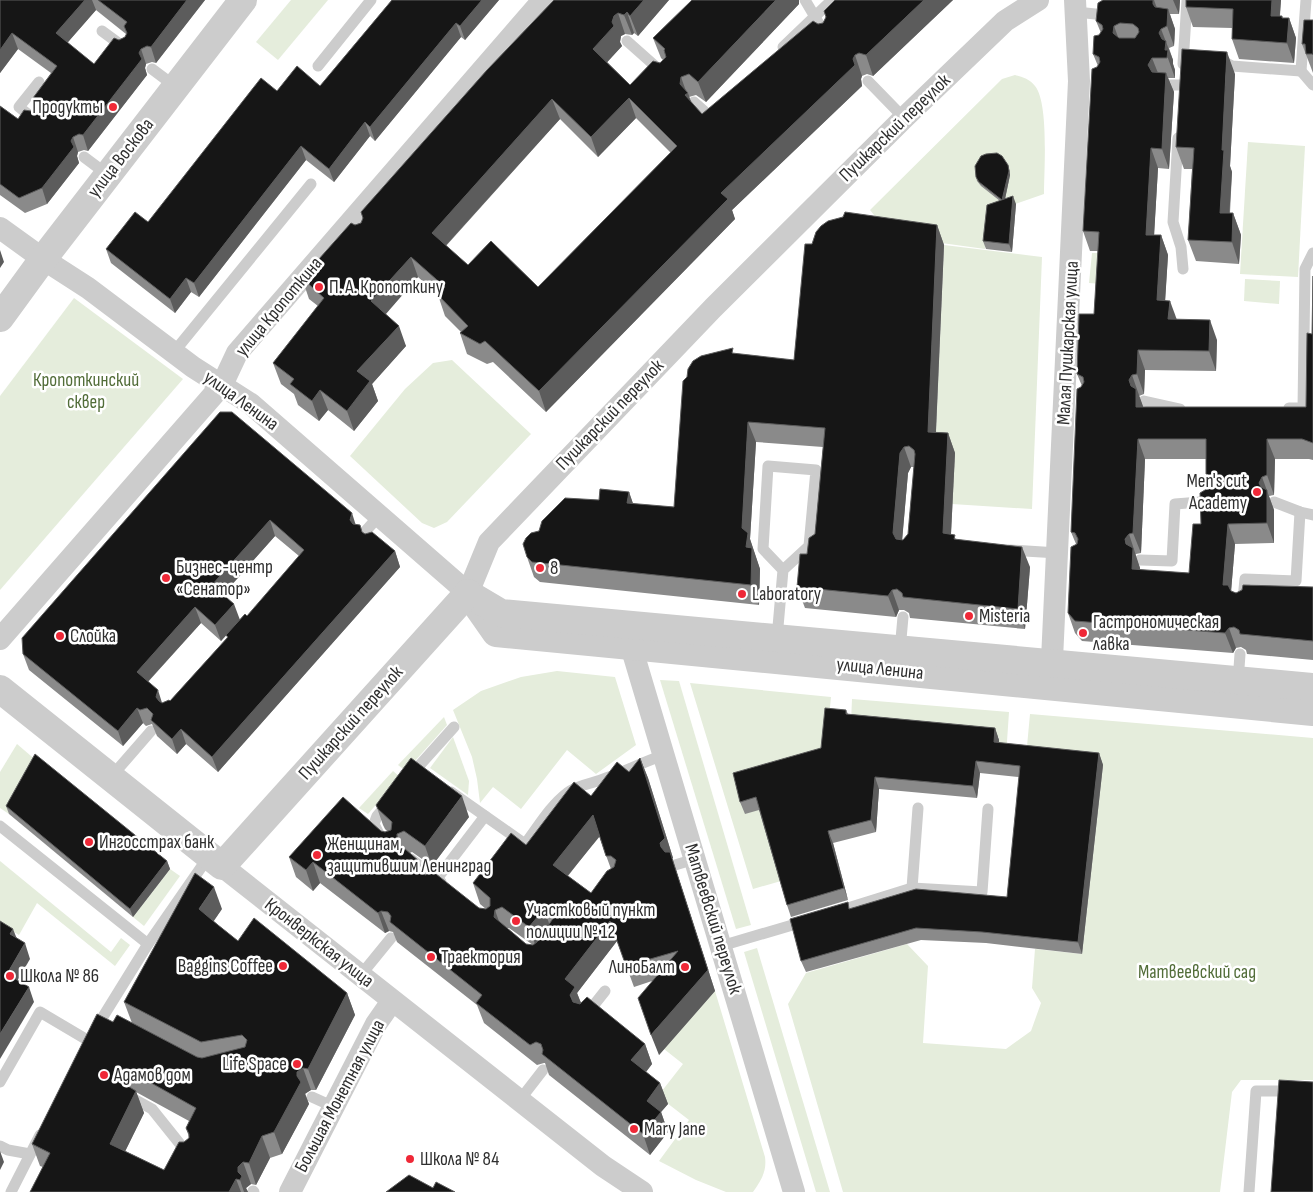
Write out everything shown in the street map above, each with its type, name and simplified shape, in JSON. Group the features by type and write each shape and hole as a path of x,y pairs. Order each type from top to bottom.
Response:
{"street":[{"name":"улица Воскова","path":"0,318 43,259 243,0"},
{"name":"Пушкарский переулок","path":"216,861 468,593 489,542 494,536 713,308 904,118 1006,21 1038,0"},
{"name":"улица Кропоткина","path":"0,639 222,385 237,353 353,229 539,1"},
{"name":"Малая Пушкарская улица","path":"1052,675 1062,556 1071,401 1083,81 1084,46 1075,6"},
{"name":"улица Ленина","path":"0,228 88,288 193,367 251,404 384,524 468,593 501,613 776,649 1237,693 1313,712"},
{"name":"улица Ленина","path":"468,593 496,633 632,646 900,650 1052,675"},
{"name":"Матвеевский переулок","path":"632,646 664,755 685,862 721,946 794,1192"},
{"name":"улица Ленина","path":"1237,693 1313,687"},
{"name":"Кронверкская улица","path":"0,689 360,976 637,1191"},
{"name":"Большая Монетная улица","path":"290,1192 376,1024 392,1001"}],"lane":[{"path":"318,66 370,0"},
{"path":"805,0 822,30"},
{"path":"774,56 832,0"},
{"path":"1163,85 1181,90 1183,54 1181,22 1187,0"},
{"path":"1306,0 1301,71 1313,85"},
{"path":"1075,6 1105,15"},
{"path":"102,31 124,48"},
{"path":"627,41 666,76"},
{"path":"1210,56 1232,66 1301,71"},
{"path":"152,69 176,87"},
{"path":"868,81 904,118"},
{"path":"34,119 19,108 39,82"},
{"path":"694,102 712,119"},
{"path":"1179,125 1173,222 1181,248 1183,270"},
{"path":"84,157 108,175"},
{"path":"174,352 311,184"},
{"path":"1274,408 1303,408 1309,320 1305,268 1313,253"},
{"path":"1144,401 1176,410 1196,409"},
{"path":"776,649 783,570 809,546 816,470 768,466 763,549 783,570"},
{"path":"1140,560 1172,561 1176,504 1213,501"},
{"path":"1274,502 1300,512 1313,514"},
{"path":"1243,605 1245,579 1296,581 1300,512"},
{"path":"363,534 384,524"},
{"path":"994,548 1062,556"},
{"path":"900,650 903,617"},
{"path":"1237,693 1240,654"},
{"path":"405,782 421,771 454,727"},
{"path":"110,777 151,731"},
{"path":"441,785 525,844 556,803 568,792 664,755"},
{"path":"393,845 379,834 374,824 377,816 394,796"},
{"path":"912,888 918,808"},
{"path":"721,946 912,888 982,892 988,809"},
{"path":"434,883 485,816"},
{"path":"0,826 148,944"},
{"path":"411,859 434,883 452,891"},
{"path":"82,1054 106,1018 148,944 216,861"},
{"path":"360,976 391,938"},
{"path":"585,1017 605,991"},
{"path":"0,1082 40,1012 89,1041"},
{"path":"519,1101 543,1070"},
{"path":"1249,1192 1256,1091 1313,1091"},
{"path":"312,1096 334,1107"},
{"path":"132,1098 152,1109 190,1157"},
{"path":"11,1192 43,1128"},
{"path":"0,1146 8,1150 30,1154"}],"green space":[{"path":"291,0 328,0 278,60 256,42"},
{"path":"1015,75 1026,79 1035,86 1042,107 1045,138 1044,194 989,213 985,249 891,236 870,210 1002,79"},
{"path":"1248,142 1305,146 1298,277 1240,274"},
{"path":"944,245 1042,257 1032,509 952,504 935,452"},
{"path":"1092,253 1104,253 1102,284 1089,283"},
{"path":"1245,279 1280,281 1279,304 1244,301"},
{"name":"Кропоткинский сквер","path":"74,298 183,379 0,590 0,396"},
{"path":"452,360 531,434 447,522 434,528 422,523 350,456 405,389 433,363"},
{"path":"557,671 615,677 636,745 596,774 567,750 521,809 493,787 480,803 472,757 453,710 481,691 521,677"},
{"path":"660,680 679,681 751,925 736,929"},
{"path":"690,683 831,697 825,760 760,809 781,881 753,889"},
{"path":"852,699 1009,712 1006,756 998,755 999,737 851,722"},
{"name":"Матвеевский сад","path":"1030,714 1313,738 1313,1080 1241,1080 1232,1092 1220,1192 843,1192 788,1004 806,973 907,944 928,966 923,1043 1006,1049 1031,1031 1041,1003 1032,988 1035,949 1082,954 1103,765 1026,757"},
{"path":"444,717 447,725 406,771 398,765"},
{"path":"453,737 469,781 468,795 430,768"},
{"path":"17,744 38,762 9,814 0,808 0,772"},
{"path":"393,771 400,777 368,814 359,808"},
{"path":"0,861 111,952 121,938 130,945 115,966 37,903 19,935 0,924"},
{"path":"170,869 180,876 144,926 133,917"},
{"path":"757,948 830,1192 816,1192 744,952"},
{"path":"715,991 765,1157 764,1172 753,1192 726,1192 696,1180 659,1161 689,1120 658,1096 683,1064 664,1049"}],"building":[{"path":"0,0 85,0 56,33 94,64 114,38 119,40 125,37 127,33 124,26 127,22 98,0 187,0 151,47 147,46 141,49 139,53 142,59 83,135 79,134 73,137 71,141 74,147 42,188 19,198 0,184 0,106 18,119 24,110 31,111 34,108 35,101 33,98 57,66 12,33 0,50"},
{"path":"392,0 482,0 460,26 456,23 370,127 365,122 329,169 301,146 194,283 186,278 170,299 106,249 135,212 148,222 261,78 277,91 297,66 320,86"},
{"path":"554,0 644,0 630,16 627,12 624,15 618,13 614,16 612,22 614,26 593,49 630,85 653,61 660,63 666,57 665,49 653,38 692,0 776,0 698,82 689,74 681,77 680,84 688,93 685,95 702,114 813,21 818,24 823,23 826,17 824,11 835,0 924,0 866,55 859,53 855,55 853,59 855,65 721,193 728,199 539,391 485,341 480,344 460,333 468,326 438,295 445,287 411,257 371,301 399,326 357,371 370,381 347,411 320,390 312,401 290,384 294,379 273,363 324,298 302,278 351,223 355,225 361,223 363,218 361,212 487,70","holes":["629,98 677,146 538,287 491,241 468,265 432,233 552,99 591,137"]},
{"path":"1103,0 1153,0 1155,7 1168,9 1167,26 1161,29 1159,33 1162,39 1166,41 1165,50 1168,50 1167,58 1152,58 1148,65 1152,72 1166,73 1162,149 1151,148 1146,235 1161,235 1157,300 1170,301 1168,319 1210,320 1209,351 1138,350 1137,374 1132,375 1129,380 1131,386 1136,389 1136,407 1306,407 1307,333 1312,334 1313,276 1313,443 1302,439 1267,439 1267,475 1262,477 1259,483 1261,487 1267,490 1267,523 1228,524 1223,585 1228,585 1231,591 1236,593 1242,590 1243,585 1313,587 1313,641 1240,634 1239,630 1234,627 1229,628 1225,633 1075,621 1068,613 1071,547 1077,544 1078,539 1075,533 1071,532 1077,389 1084,382 1083,377 1077,374 1079,314 1094,314 1099,232 1083,231 1092,69 1097,67 1100,62 1099,57 1093,54 1094,36 1099,35 1103,29 1102,25 1096,21 1098,3","holes":["1120,23 1133,24 1138,28 1139,32 1135,38 1119,38 1113,33 1114,26","1138,439 1206,439 1206,474 1212,477 1213,481 1210,487 1200,493 1201,524 1193,524 1189,573 1132,569 1133,548 1126,544 1125,539 1129,534 1133,533"]},
{"path":"1186,0 1272,0 1271,16 1289,18 1287,43 1232,39 1233,9 1186,7"},
{"path":"1304,20 1313,20 1313,55 1306,54 1305,44 1302,44"},
{"path":"1182,49 1227,52 1220,213 1233,213 1232,242 1188,240 1194,148 1176,147"},
{"path":"997,153 1002,156 1008,165 1009,171 1002,200 979,182 976,177 975,166 981,156"},
{"path":"1013,196 1009,244 983,241 987,205"},
{"path":"845,212 937,225 928,432 948,433 943,533 955,535 954,539 1022,547 1018,609 903,597 902,593 897,589 892,590 888,596 797,587 800,554 807,554 809,538 815,534 825,428 748,422 742,528 748,533 746,547 752,548 751,585 532,562 527,557 523,544 526,538 531,533 539,531 542,521 565,498 599,500 600,489 629,492 627,503 674,507 683,381 687,377 688,369 693,361 701,356 733,348 732,353 794,360 805,244 812,244 816,232 828,221 843,217","holes":["909,446 914,450 908,534 903,540 896,539 893,533 900,453 904,447"]},
{"path":"220,412 232,412 352,513 350,520 353,524 360,525 362,532 365,534 372,532 395,551 212,757 181,729 172,739 151,720 153,714 147,708 140,710 137,708 118,731 23,654 22,638","holes":["270,520 304,550 247,616 245,614 226,635 228,637 170,701 162,703 159,701 156,697 158,690 137,672 195,607 215,625 234,604 212,585"]},
{"path":"825,708 846,710 846,714 995,728 994,742 1099,753 1078,942 982,932 916,928 801,961 790,919 848,902 849,909 916,889 1007,897 1020,766 976,761 973,786 875,777 871,820 828,831 844,888 787,905 756,797 740,802 733,773 821,748"},
{"name":"Ингосстрах банк","path":"35,754 167,861 130,909 6,806"},
{"path":"411,758 462,796 425,846 404,831 397,834 397,842 419,861 416,867 419,873 426,875 431,870 479,908 486,909 490,906 490,898 473,883 511,833 526,845 574,782 591,796 617,762 629,772 640,758 665,838 660,843 661,847 665,852 670,852 708,970 651,1035 638,998 678,951 626,966 610,921 565,979 575,987 570,995 573,1002 580,1004 587,997 645,1044 631,1060 660,1083 647,1101 661,1112 643,1134 542,1054 541,1044 536,1042 530,1045 476,1003 482,995 390,922 391,916 388,912 381,911 378,913 313,862 306,870 289,857 343,797 381,831 391,830 392,822 376,805","holes":["593,815 606,856 611,856 616,860 614,867 607,871 591,893 553,865","502,907 529,927 544,909 551,910 554,917 537,942 533,945 526,944 494,917 495,910"]},
{"path":"195,873 214,887 199,909 238,941 254,918 347,993 308,1069 303,1068 297,1072 301,1082 274,1132 262,1136 249,1163 243,1162 238,1167 238,1172 242,1176 240,1180 236,1179 229,1192 30,1192 50,1153 32,1144 97,1014 113,1022 117,1015 197,1057 202,1058 245,1047 247,1040 242,1035 201,1042 124,1002","holes":["123,1069 196,1108 186,1128 189,1138 184,1142 179,1142 164,1170 110,1144 136,1091 118,1080 118,1072"]},
{"path":"0,921 13,929 10,934 25,943 7,974 29,987 0,1034"},
{"path":"1279,1080 1313,1082 1313,1192 1271,1192"},
{"path":"409,1175 433,1188 436,1182 455,1192 386,1192"}],"place":[{"name":"Продукты","path":"113,107"},
{"name":"П. А. Кропоткину","path":"319,287"},
{"name":"Men's cut Academy","path":"1257,492"},
{"name":"8","path":"540,568"},
{"name":"Бизнес-центр «Сенатор»","path":"166,578"},
{"name":"Laboratory","path":"742,594"},
{"name":"Misteria","path":"969,616"},
{"name":"Гастрономическая лавка","path":"1083,633"},
{"name":"Слойка","path":"60,636"},
{"name":"Ингосстрах банк","path":"89,842"},
{"name":"Женщинам, защитившим Ленинград","path":"317,855"},
{"name":"Участковый пункт полиции № 12","path":"516,921"},
{"name":"Траектория","path":"431,957"},
{"name":"Baggins Coffee","path":"283,966"},
{"name":"ЛиноБалт","path":"685,967"},
{"name":"Школа № 86","path":"10,976"},
{"name":"Life Space","path":"297,1064"},
{"name":"Адамов дом","path":"104,1075"},
{"name":"Mary Jane","path":"634,1129"},
{"name":"Школа № 84","path":"410,1159"}]}
